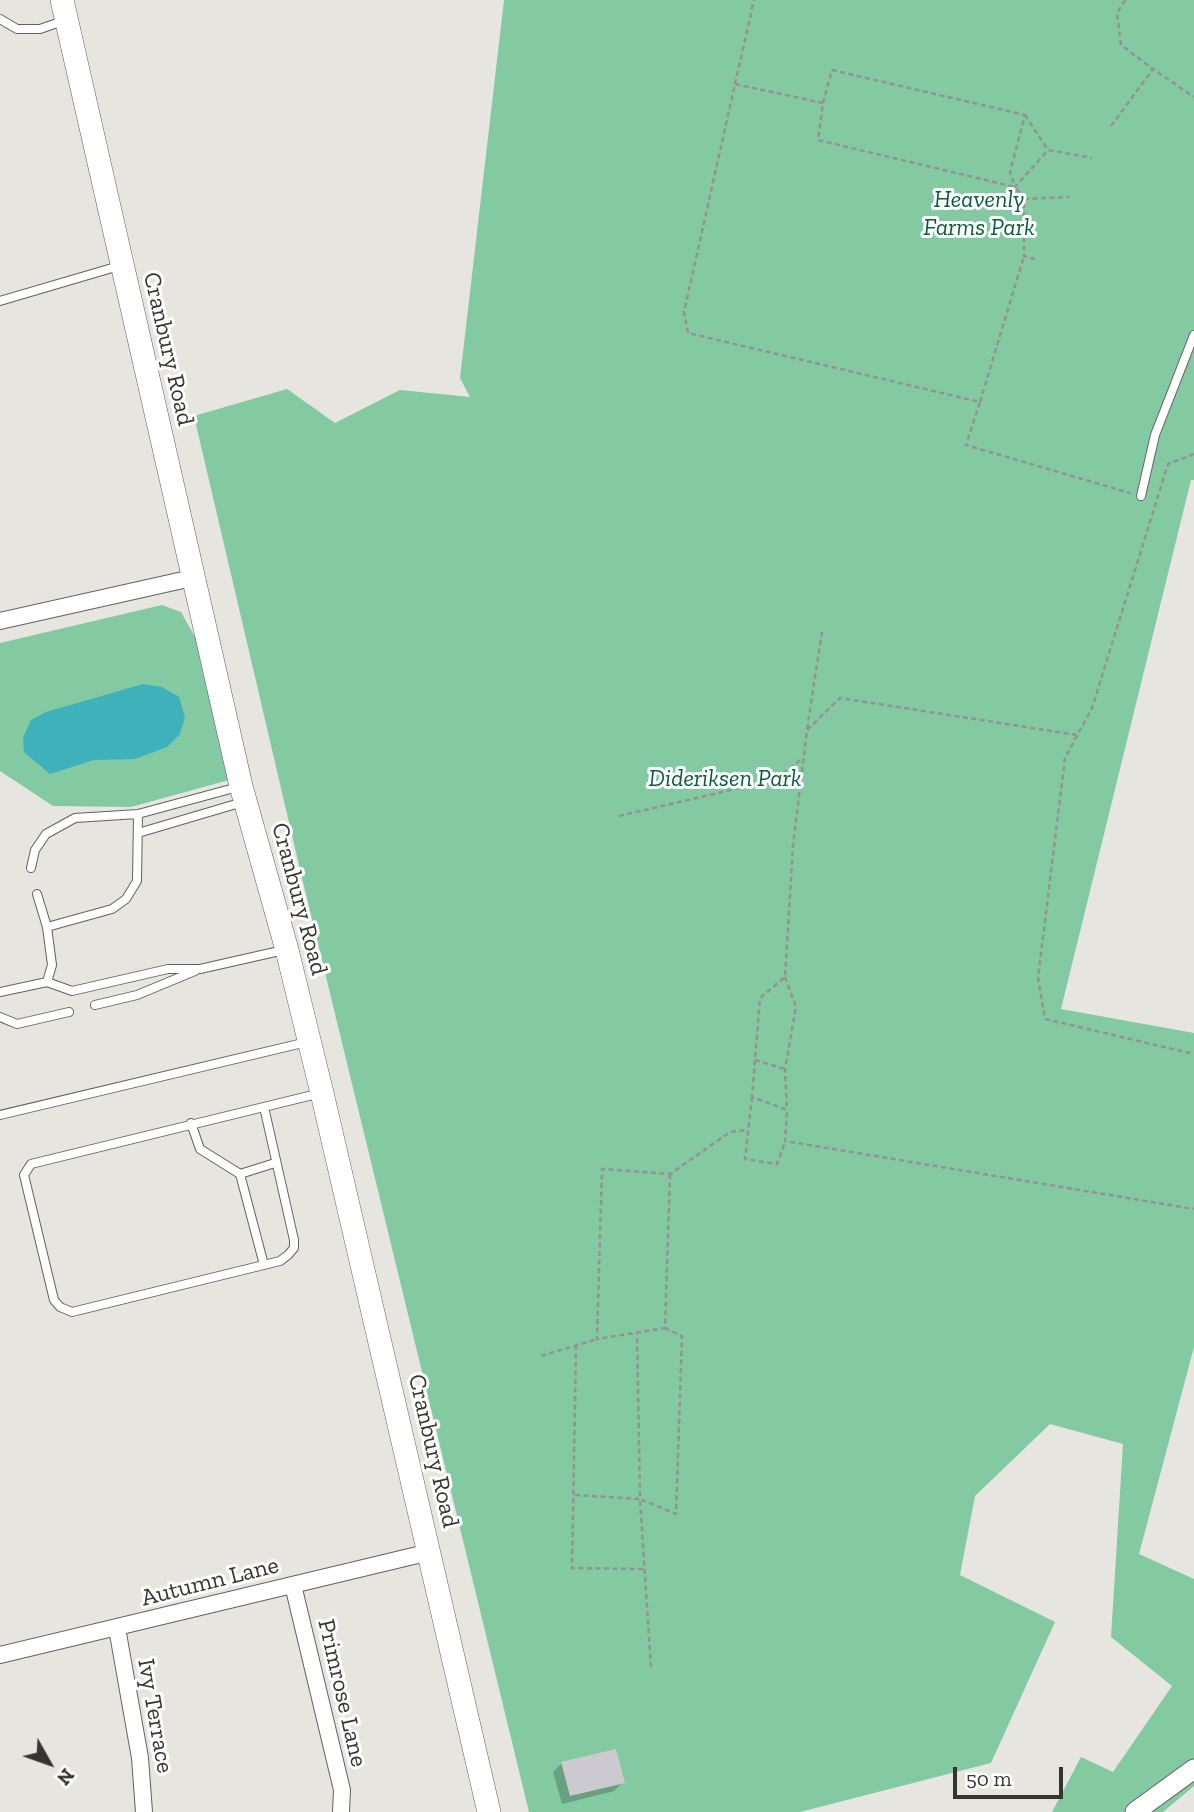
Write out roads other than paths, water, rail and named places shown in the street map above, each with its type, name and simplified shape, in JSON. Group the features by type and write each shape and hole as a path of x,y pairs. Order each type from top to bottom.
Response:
{"main road":[{"name":"Cranbury Road","path":"64,10 242,794 287,950 323,1093 489,1812"}],"street":[{"path":"0,621 192,578"},
{"name":"Autumn Lane","path":"0,1655 430,1552"},
{"name":"Primrose Lane","path":"293,1585 342,1790 341,1812"},
{"name":"Ivy Terrace","path":"117,1628 140,1758 144,1812"},
{"path":"1135,1812 1194,1769"}],"lane":[{"path":"0,19 17,29 40,29 64,10"},
{"path":"0,301 122,265"},
{"path":"1141,496 1155,435 1194,335"},
{"path":"31,868 35,850 46,834 59,824 75,818 138,814 242,794"},
{"path":"138,833 242,794"},
{"path":"47,927 112,909 127,899 137,881 138,814"},
{"path":"37,894 47,927 52,965 47,982"},
{"path":"95,1005 137,995 200,969 287,950"},
{"path":"0,992 47,982 72,991 168,969 200,969"},
{"path":"0,1017 17,1024 69,1012"},
{"path":"0,1115 310,1042"},
{"path":"264,1107 294,1248 280,1261 72,1312 54,1300 24,1175 26,1169 38,1160 323,1093"},
{"path":"191,1123 200,1149 240,1174 264,1265"},
{"path":"240,1174 275,1163"}],"water":[{"path":"143,684 162,687 179,697 185,717 180,734 167,747 135,759 94,760 50,774 24,752 23,738 31,720 46,712"}],"park label":[{"name":"Heavenly Farms Park","path":"979,214"},
{"name":"Dideriksen Park","path":"725,779"}]}
